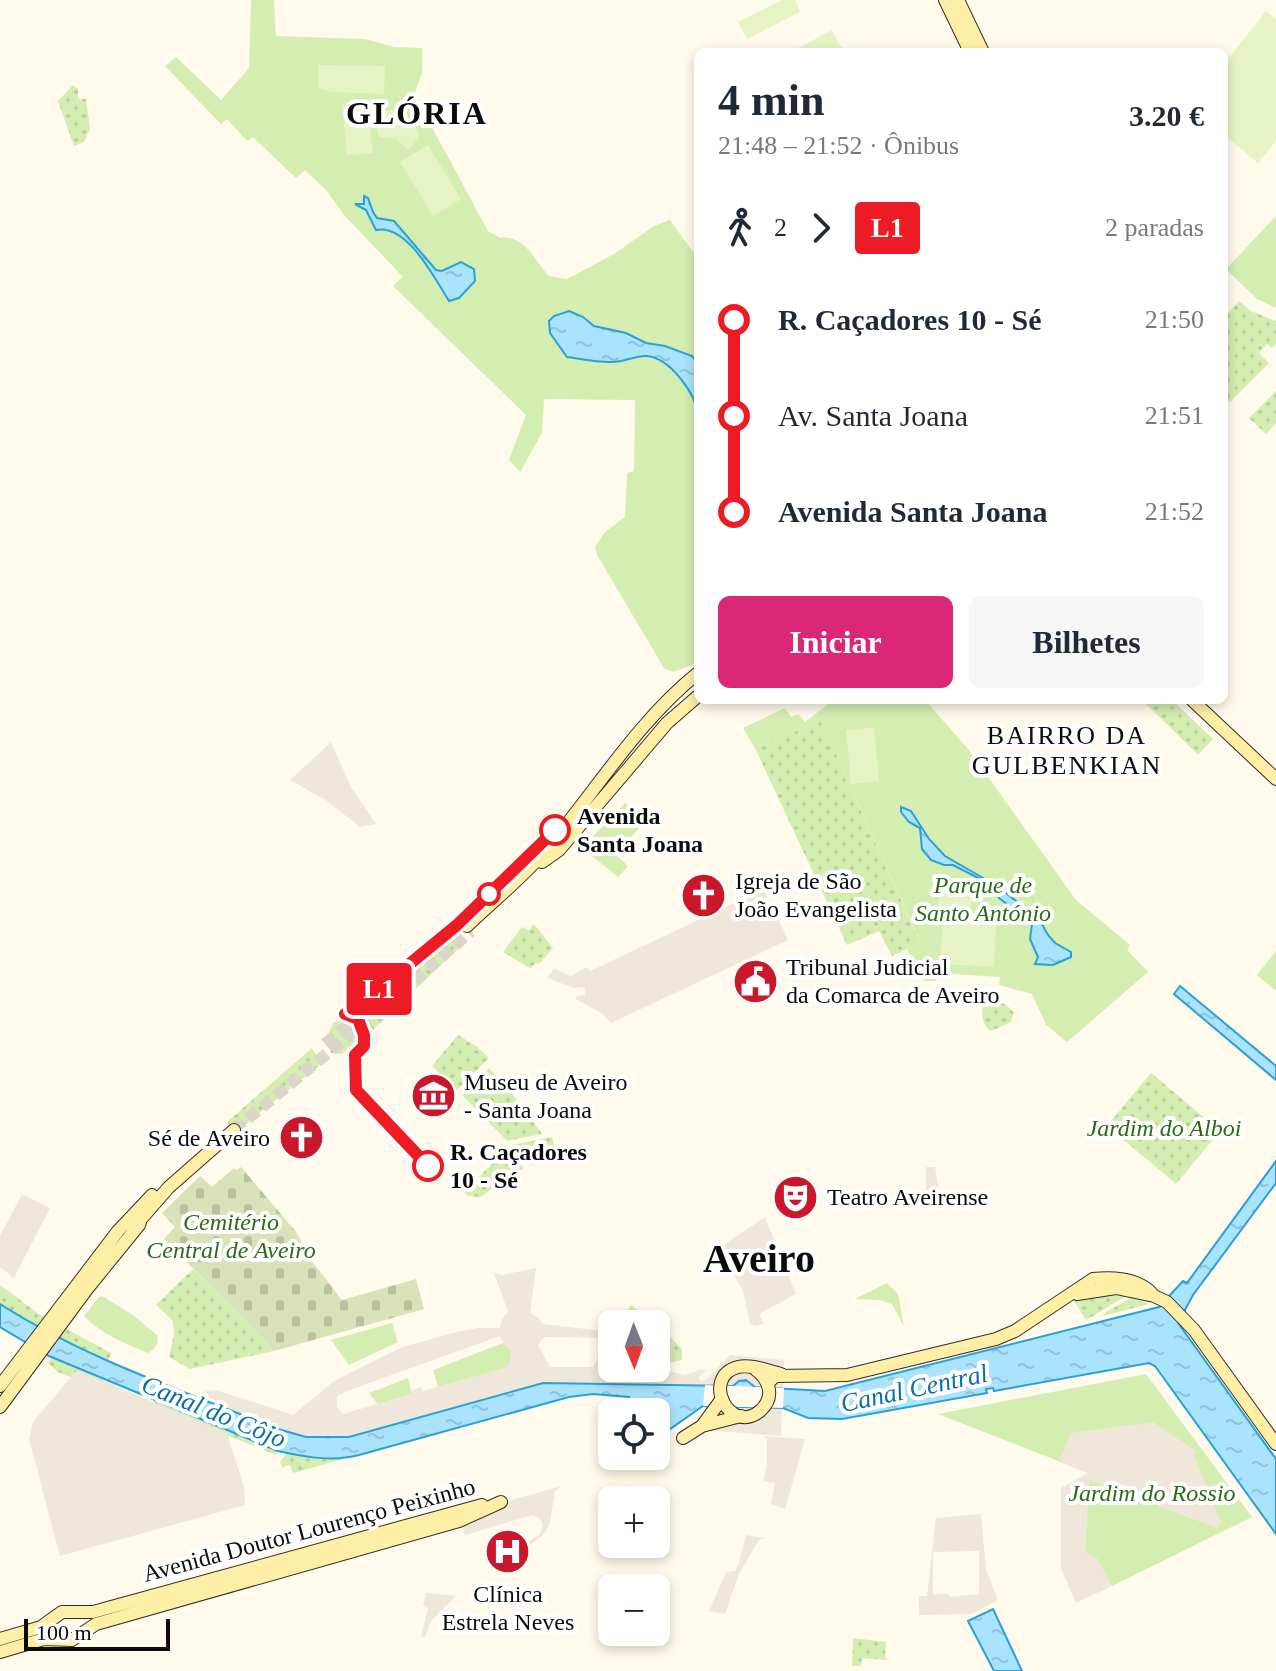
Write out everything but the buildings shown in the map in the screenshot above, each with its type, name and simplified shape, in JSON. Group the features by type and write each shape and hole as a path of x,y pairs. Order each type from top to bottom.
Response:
{"main road":[{"path":"945,0 968,48"},
{"path":"958,0 981,48"},
{"path":"694,676 671,696 607,771 546,851 469,929 559,850 682,709 694,699"},
{"path":"671,696 682,709"},
{"path":"1196,704 1276,779"},
{"path":"0,1407 7,1384 82,1288 132,1214 190,1158 232,1127"},
{"path":"768,1383 775,1376 847,1375 996,1339 1107,1278 1147,1287 1154,1296 1167,1302 1183,1316 1276,1444"},
{"path":"724,1404 722,1381 739,1367 792,1376"},
{"path":"683,1438 702,1426 749,1416 762,1409 769,1397 768,1383 763,1374 755,1369"},
{"path":"702,1426 711,1412 724,1404"},
{"path":"724,1404 742,1416"},
{"path":"1254,1415 1276,1427"},
{"name":"Avenida Doutor Lourenço Peixinho","path":"0,1639 41,1627 62,1612 93,1612 457,1510 501,1502 459,1521 96,1624 72,1640 44,1639 0,1652"},
{"path":"71,1612 80,1620 79,1634"},
{"path":"55,1617 53,1629 60,1639"}],"green space":[{"path":"251,0 274,0 276,36 365,39 394,47 422,48 422,73 414,94 488,231 522,244 549,276 567,279 614,254 654,226 670,220 694,253 694,664 673,672 664,668 595,547 605,532 625,517 627,473 634,471 635,400 544,399 542,433 520,472 509,460 526,415 393,286 403,277 345,216 327,191 305,170 296,178 253,137 247,141 227,119 221,124 165,66 176,57 221,100 249,68"},
{"path":"782,0 795,0 800,12 747,39 738,22"},
{"path":"1266,11 1276,19 1276,141 1258,163 1228,138 1228,59"},
{"path":"832,30 842,48 798,48"},
{"path":"318,65 385,66 384,94 333,92 318,88"},
{"path":"73,85 78,89 78,99 86,99 90,129 84,142 74,146 58,101"},
{"path":"368,102 373,153 347,155 342,105"},
{"path":"391,110 417,129 418,139 408,149 396,139 380,137 377,132 379,111"},
{"path":"428,145 461,199 433,216 400,162"},
{"path":"1276,216 1276,308 1257,299 1228,271 1228,267"},
{"path":"1239,301 1251,311 1276,321 1276,344 1272,348 1267,344 1259,353 1269,363 1230,402 1228,400 1228,313"},
{"path":"1276,391 1276,423 1266,434 1249,418"},
{"name":"Parque de Santo António","path":"828,704 929,704 968,749 1076,900 1130,945 1127,950 1148,972 1067,1042 1046,1025 1032,994 999,985 1000,977 937,973 936,981 924,981 907,949 920,942 821,721 755,748 743,728 785,708 791,717 798,714 805,722"},
{"path":"1146,704 1176,704 1213,739 1198,755"},
{"path":"821,721 920,943 892,956 879,931 847,945 755,748"},
{"path":"874,727 879,781 851,784 846,730"},
{"path":"625,803 644,822 616,855 628,866 618,877 582,848"},
{"path":"940,879 973,882 971,912 997,914 994,967 940,964 943,911 938,910"},
{"path":"534,924 553,948 539,964 530,968 503,952 522,927 529,930"},
{"path":"453,933 463,944 373,1030 361,1010"},
{"path":"1276,951 1276,991 1257,975"},
{"path":"984,1000 1007,1006 1014,1013 1011,1022 991,1031 988,1029 983,1017"},
{"path":"349,1018 357,1026 357,1040 342,1054 331,1053 326,1040 333,1023"},
{"path":"458,1035 489,1058 457,1090 432,1066"},
{"path":"312,1048 321,1064 236,1132 227,1122"},
{"path":"489,1068 542,1134 507,1141 462,1095"},
{"name":"Jardim do Alboi","path":"1151,1073 1220,1131 1176,1184 1107,1126"},
{"path":"552,1137 555,1150 552,1154 531,1165 512,1145"},
{"path":"506,1150 524,1168 480,1197 468,1196 464,1192"},
{"name":"Cemitério Central de Aveiro","path":"241,1167 296,1232 312,1261 342,1300 416,1279 424,1309 274,1351 164,1239 175,1227 162,1213 200,1176 212,1187 234,1168"},
{"path":"193,1269 274,1351 190,1369 169,1357 174,1334 173,1321 156,1305"},
{"path":"887,1283 898,1294 904,1327 892,1304 855,1299"},
{"path":"0,1285 39,1314 111,1353 109,1360 34,1326 0,1304"},
{"path":"1094,1295 1126,1296 1086,1320 1074,1301"},
{"path":"102,1296 133,1315 157,1335 153,1350 148,1353 123,1342 84,1316"},
{"path":"1131,1298 1149,1304 1103,1316 1106,1312"},
{"path":"392,1323 398,1342 349,1365 331,1340"},
{"path":"670,1336 682,1349 682,1360 670,1363"},
{"path":"503,1343 512,1350 509,1367 438,1387 433,1370"},
{"path":"52,1357 153,1403 154,1400 278,1451 276,1455 229,1436 221,1438 58,1372 48,1363"},
{"name":"Jardim do Rossio","path":"1146,1374 1252,1517 1112,1586 1085,1552 1089,1473 938,1414"},
{"path":"408,1378 412,1394 378,1404 369,1393"},
{"path":"287,1453 321,1458 350,1457 293,1473 290,1465 282,1467 280,1462"},
{"path":"853,1638 886,1642 887,1660 862,1658 861,1666 852,1666"}],"shaded area":[{"path":"331,742 351,787 376,824 360,827 327,801 290,780"},
{"path":"764,889 788,940 611,1023 602,1013 575,999 586,995 584,987 574,988 547,978 554,969 571,976 587,967 590,971"},
{"path":"926,1167 935,1167 942,1208 926,1195"},
{"path":"22,1194 50,1208 14,1278 0,1267 0,1236"},
{"path":"765,1217 796,1294 759,1314 764,1324 756,1326 750,1324 743,1291 719,1248"},
{"path":"536,1268 530,1313 543,1324 598,1330 598,1338 544,1337 538,1345 550,1367 594,1367 598,1357 598,1382 670,1382 670,1371 685,1375 702,1369 706,1371 699,1376 700,1381 706,1380 730,1355 784,1360 781,1436 705,1430 705,1385 543,1383 349,1437 327,1439 292,1435 225,1408 226,1405 205,1396 206,1391 216,1390 293,1415 334,1381 400,1348 452,1333 500,1328 508,1312 494,1273 502,1275","holes":["500,1336 512,1350 508,1367 423,1391 421,1387 412,1390 412,1394 343,1414 337,1406 337,1396 347,1391"]},
{"path":"77,1370 227,1433 244,1487 245,1505 60,1556 29,1439 33,1422"},
{"path":"1153,1422 1196,1451 1194,1454 1221,1523 1217,1528 1089,1480 1085,1552 1097,1558 1112,1586 1076,1603 1061,1569 1061,1488 1088,1473 1059,1462 1071,1433"},
{"path":"764,1436 805,1439 785,1509 771,1504 775,1483 763,1481 767,1465 767,1439"},
{"path":"561,1486 555,1492 549,1526 542,1536 519,1553 516,1550 540,1534 543,1525 533,1515 465,1535 462,1522 502,1503"},
{"path":"981,1514 986,1569 998,1600 971,1614 919,1615 919,1596 927,1596 936,1518","holes":["979,1551 979,1594 949,1597 949,1594 933,1594 933,1552"]},
{"path":"746,1535 764,1538 759,1540 739,1574 725,1614 709,1611 726,1572 735,1571 738,1565"},
{"path":"426,1593 456,1596 431,1621 425,1637 421,1637 428,1608 423,1606"}],"water":[{"path":"364,196 368,198 377,218 394,221 436,270 442,271 461,262 474,269 475,281 459,298 449,301 409,244 399,235 376,230 366,210 355,204 364,204"},
{"path":"569,311 594,326 626,333 646,343 692,356 694,402 680,378 656,358 643,356 610,362 567,357 550,333 549,321"},
{"path":"901,807 911,811 929,839 945,856 997,886 1039,919 1048,935 1071,952 1071,957 1053,965 1035,964 1038,957 1030,939 1032,924 1019,922 1015,910 999,898 990,884 953,865 931,860 922,849 920,828 909,822"},
{"path":"1180,986 1276,1066 1276,1080 1174,994"},
{"path":"1276,1161 1276,1183 1193,1295 1178,1323 1276,1459 1276,1534 1155,1366 1149,1363 994,1391 993,1388 986,1389 987,1393 842,1419 808,1418 783,1408 703,1406 670,1429 670,1398 593,1394 569,1397 359,1455 329,1458 278,1451 49,1356 0,1327 0,1304 102,1358 278,1429 306,1437 349,1437 543,1383 733,1386 746,1380 755,1387 825,1391 1159,1307 1183,1281 1187,1283"},
{"path":"993,1609 1022,1671 994,1671 968,1621"}],"pier":[{"path":"705,1385 784,1388 783,1408 703,1406"}],"tunnel":[{"path":"234,1130 471,931"},
{"path":"325,1044 357,1018"}],"bus line":[{"name":"L1","path":"428,1166 356,1090 355,1055 364,1046 364,1035 358,1019 345,1014 457,925 555,830"}],"place":[{"name":"Avenida Santa Joana","path":"555,830"},
{"name":"Igreja de São João Evangelista","path":"704,895"},
{"name":"Tribunal Judicial da Comarca de Aveiro","path":"755,981"},
{"name":"Museu de Aveiro - Santa Joana","path":"433,1096"},
{"name":"Sé de Aveiro","path":"301,1138"},
{"name":"R. Caçadores 10 - Sé","path":"428,1166"},
{"name":"Teatro Aveirense","path":"796,1197"},
{"name":"Clínica Estrela Neves","path":"508,1552"}],"district":[{"name":"GLÓRIA","path":"417,113"},
{"name":"BAIRRO DA GULBENKIAN","path":"1067,750"},
{"name":"Aveiro","path":"759,1258"}],"water label":[{"name":"Canal Central","path":"914,1388"},
{"name":"Canal do Côjo","path":"214,1411"}]}
